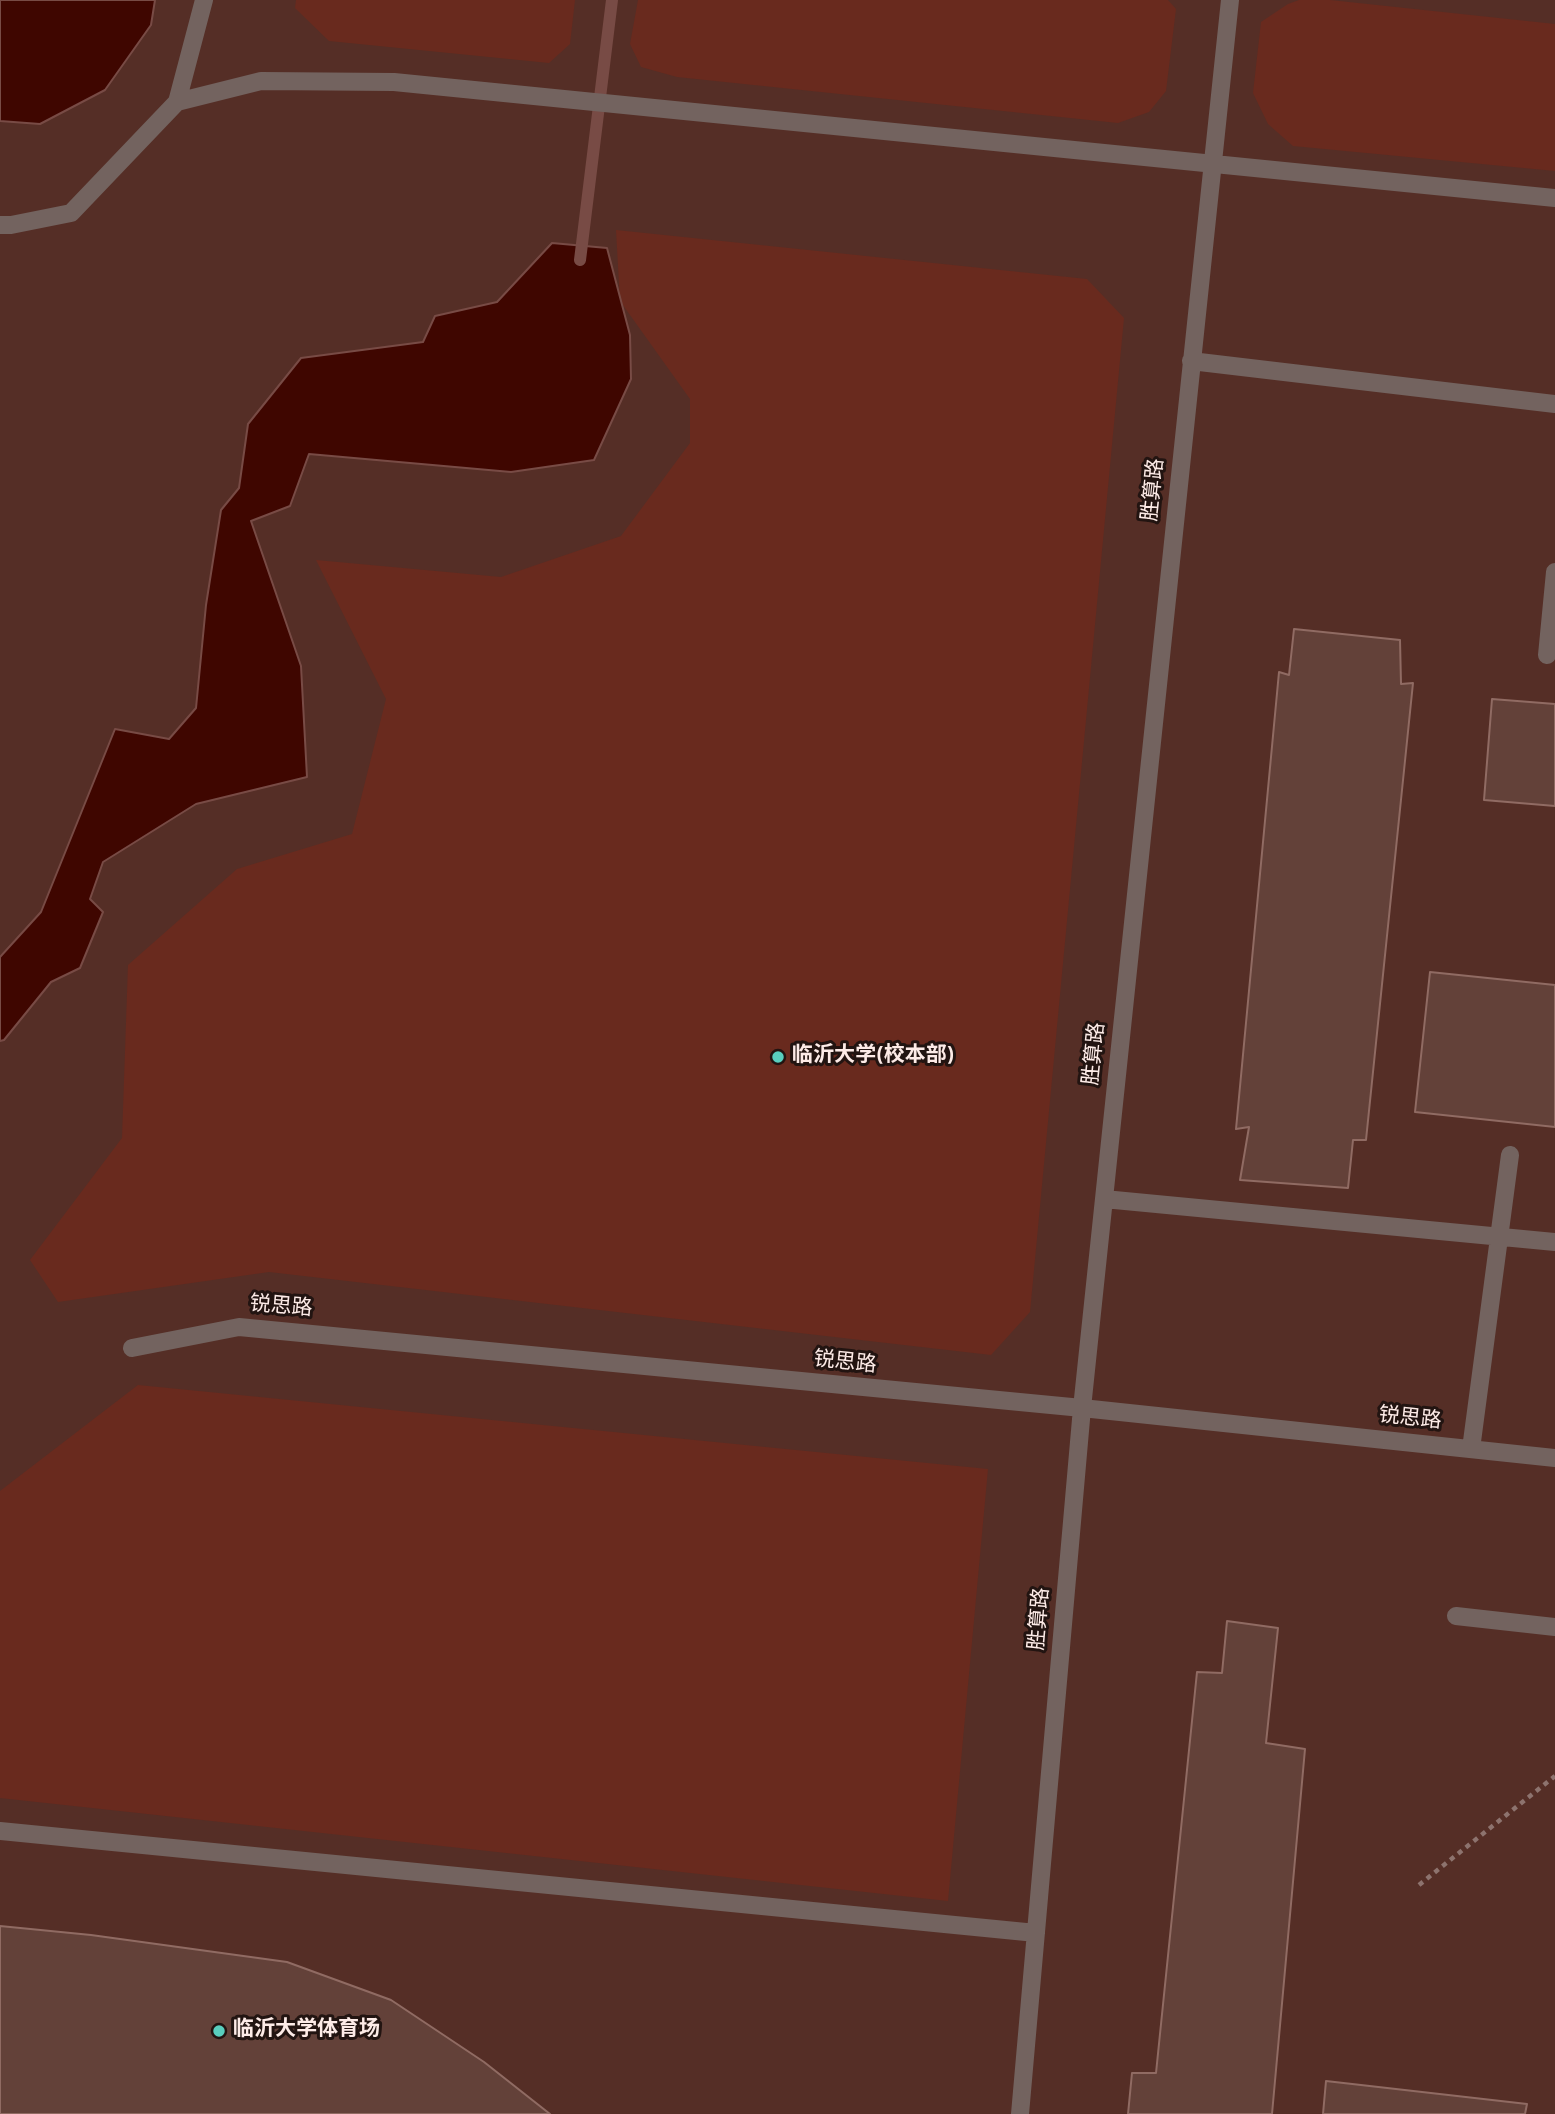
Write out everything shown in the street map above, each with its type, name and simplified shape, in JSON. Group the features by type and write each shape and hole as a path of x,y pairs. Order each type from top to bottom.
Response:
{"lane":[{"path":"4,222 71,213 177,102 204,0"},
{"name":"胜算路","path":"1020,2114 1082,1408 1230,0"},
{"path":"177,102 261,81 394,82 1555,198"},
{"path":"1191,362 1555,404"},
{"path":"1547,655 1555,572"},
{"path":"1471,1449 1510,1155"},
{"path":"1104,1199 1555,1242"},
{"name":"锐思路","path":"132,1348 239,1327 1082,1408 1555,1458"},
{"path":"1456,1616 1555,1627"},
{"path":"0,1831 1035,1933"}],"path":[{"path":"1419,1885 1555,1776"}],"shaded area":[{"name":"临沂大学(校本部)","path":"0,0 1555,0 1555,2114 0,2114"},
{"path":"0,0 155,0 151,25 105,90 40,124 0,121"},
{"path":"296,0 575,0 570,44 549,63 329,41 295,8"},
{"path":"638,0 1168,0 1176,9 1166,91 1149,112 1118,123 677,77 641,67 630,44"},
{"path":"1299,0 1330,0 1555,24 1555,171 1293,146 1268,124 1253,93 1261,22"},
{"path":"616,230 1087,279 1124,318 1030,1312 991,1355 269,1272 58,1302 30,1260 122,1138 128,965 237,869 352,834 386,699 316,560 501,577 621,536 690,443 690,399 620,301"},
{"path":"552,243 607,248 630,335 631,379 594,460 511,472 309,454 290,506 251,521 301,666 307,777 196,804 103,862 90,899 103,912 80,968 51,982 4,1040 0,1041 0,957 41,912 115,729 169,739 196,708 206,605 221,510 239,488 248,424 301,358 423,342 435,316 497,302"},
{"path":"138,1385 988,1469 948,1901 0,1798 0,1491"}],"building":[{"path":"1294,629 1400,640 1401,684 1413,683 1366,1140 1353,1140 1348,1188 1240,1180 1249,1127 1236,1129 1279,672 1289,675"},
{"path":"1492,699 1555,704 1555,806 1484,800"},
{"path":"1430,972 1555,985 1555,1127 1415,1112"},
{"path":"1227,1621 1278,1628 1266,1743 1305,1749 1272,2114 1128,2114 1132,2073 1156,2073 1197,1672 1222,1673"},
{"name":"临沂大学体育场","path":"0,1926 91,1935 287,1962 391,2000 484,2062 550,2114 0,2114"},
{"path":"1326,2081 1527,2104 1525,2114 1323,2114"}],"waterway":[{"path":"580,260 612,0"}],"place":[{"name":"临沂大学(校本部)","path":"778,1057"},
{"name":"临沂大学体育场","path":"219,2031"}]}
